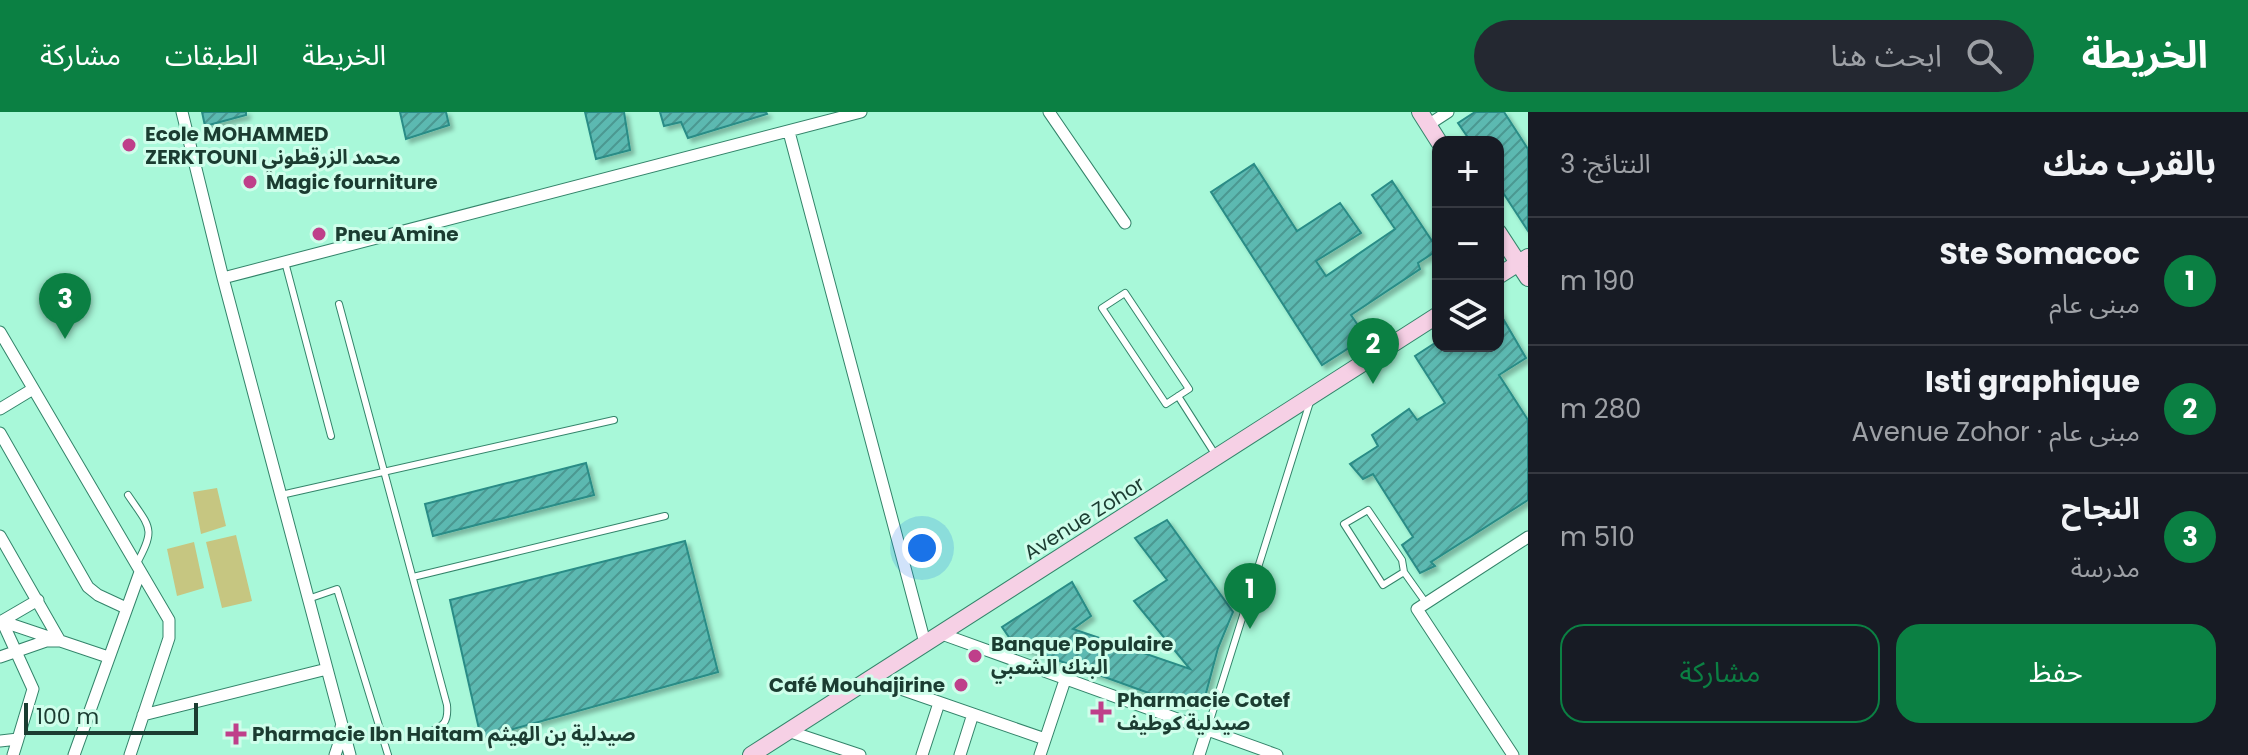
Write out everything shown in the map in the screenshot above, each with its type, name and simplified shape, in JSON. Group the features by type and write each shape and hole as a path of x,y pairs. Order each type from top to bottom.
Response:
{"main road":[{"path":"1424,118 1435,136"},
{"path":"1504,239 1523,260 1528,278"},
{"path":"1504,272 1523,260"},
{"name":"Avenue Zohor","path":"751,755 1432,319"}],"street":[{"path":"182,112 350,755"},
{"path":"223,278 861,112"},
{"path":"1049,112 1125,223"},
{"path":"1424,118 1448,112"},
{"path":"789,132 932,638 1065,680 1277,755"},
{"path":"0,332 169,620 169,638 130,755"},
{"path":"0,409 33,389"},
{"path":"0,433 88,587 126,608"},
{"path":"0,536 60,641"},
{"path":"1513,755 1417,609 1528,537"},
{"path":"74,755 138,568"},
{"path":"1,621 38,600"},
{"path":"1,621 108,657"},
{"path":"1,621 33,689 13,755"},
{"path":"0,657 46,641 60,641"},
{"path":"143,715 327,669"},
{"path":"869,678 1045,739"},
{"path":"1040,755 1065,680"},
{"path":"922,755 939,703"},
{"path":"960,755 973,714"},
{"path":"335,755 341,722"},
{"path":"1199,755 1207,730"},
{"path":"788,731 860,755"},
{"path":"0,741 18,739"}],"lane":[{"path":"285,262 331,436"},
{"path":"1125,293 1189,389 1178,396 1166,404 1102,308 1125,293"},
{"path":"339,304 447,705 445,724 422,736"},
{"path":"1178,396 1217,457"},
{"path":"1207,730 1312,397"},
{"path":"281,495 614,420"},
{"path":"128,495 150,532 150,540 138,568"},
{"path":"1404,572 1383,585 1344,524 1368,510 1426,603"},
{"path":"413,577 665,516"},
{"path":"308,599 337,589 388,755"}],"shaded area":[{"path":"217,488 226,526 201,534 193,492"},
{"path":"236,535 252,601 222,608 206,542"},
{"path":"194,542 204,588 177,596 167,549"}],"building":[{"path":"202,112 246,112 246,115 205,126"},
{"path":"400,112 446,112 449,125 406,139"},
{"path":"585,112 624,112 630,150 596,159"},
{"path":"660,112 767,114 688,138 681,122 664,126"},
{"path":"1475,112 1504,112 1528,149 1528,231 1504,194 1504,136 1467,136 1458,123"},
{"path":"1254,164 1297,231 1340,203 1361,233 1316,261 1326,276 1395,229 1372,195 1392,181 1432,241 1432,254 1418,263 1420,269 1351,315 1366,337 1322,365 1211,192"},
{"path":"1504,320 1526,358 1499,375 1528,420 1528,500 1431,562 1435,566 1420,573 1402,545 1413,537 1373,474 1363,479 1350,464 1378,446 1372,435 1409,409 1417,420 1445,403 1415,356 1432,345 1432,352 1504,352"},
{"path":"586,463 594,495 433,536 425,504"},
{"path":"1167,520 1233,612 1218,648 1205,697 1182,705 1015,646 1002,627 1072,582 1091,616 1073,629 1190,669 1134,601 1167,580 1135,538"},
{"path":"685,541 718,672 481,738 450,600"}],"place":[{"name":"Ecole MOHAMMED ZERKTOUNI محمد الزرقطوني","path":"129,145"},
{"name":"Magic fourniture","path":"250,182"},
{"name":"Pneu Amine","path":"319,234"},
{"name":"النجاح","path":"65,339"},
{"name":"Isti graphique","path":"1373,384"},
{"name":"Ste Somacoc","path":"1250,629"},
{"name":"Banque Populaire البنك الشعبي","path":"975,656"},
{"name":"Café Mouhajirine","path":"961,685"},
{"name":"Pharmacie Cotef صيدلية كوطيف","path":"1101,712"},
{"name":"Pharmacie Ibn Haitam صيدلية بن الهيثم","path":"236,734"}]}
